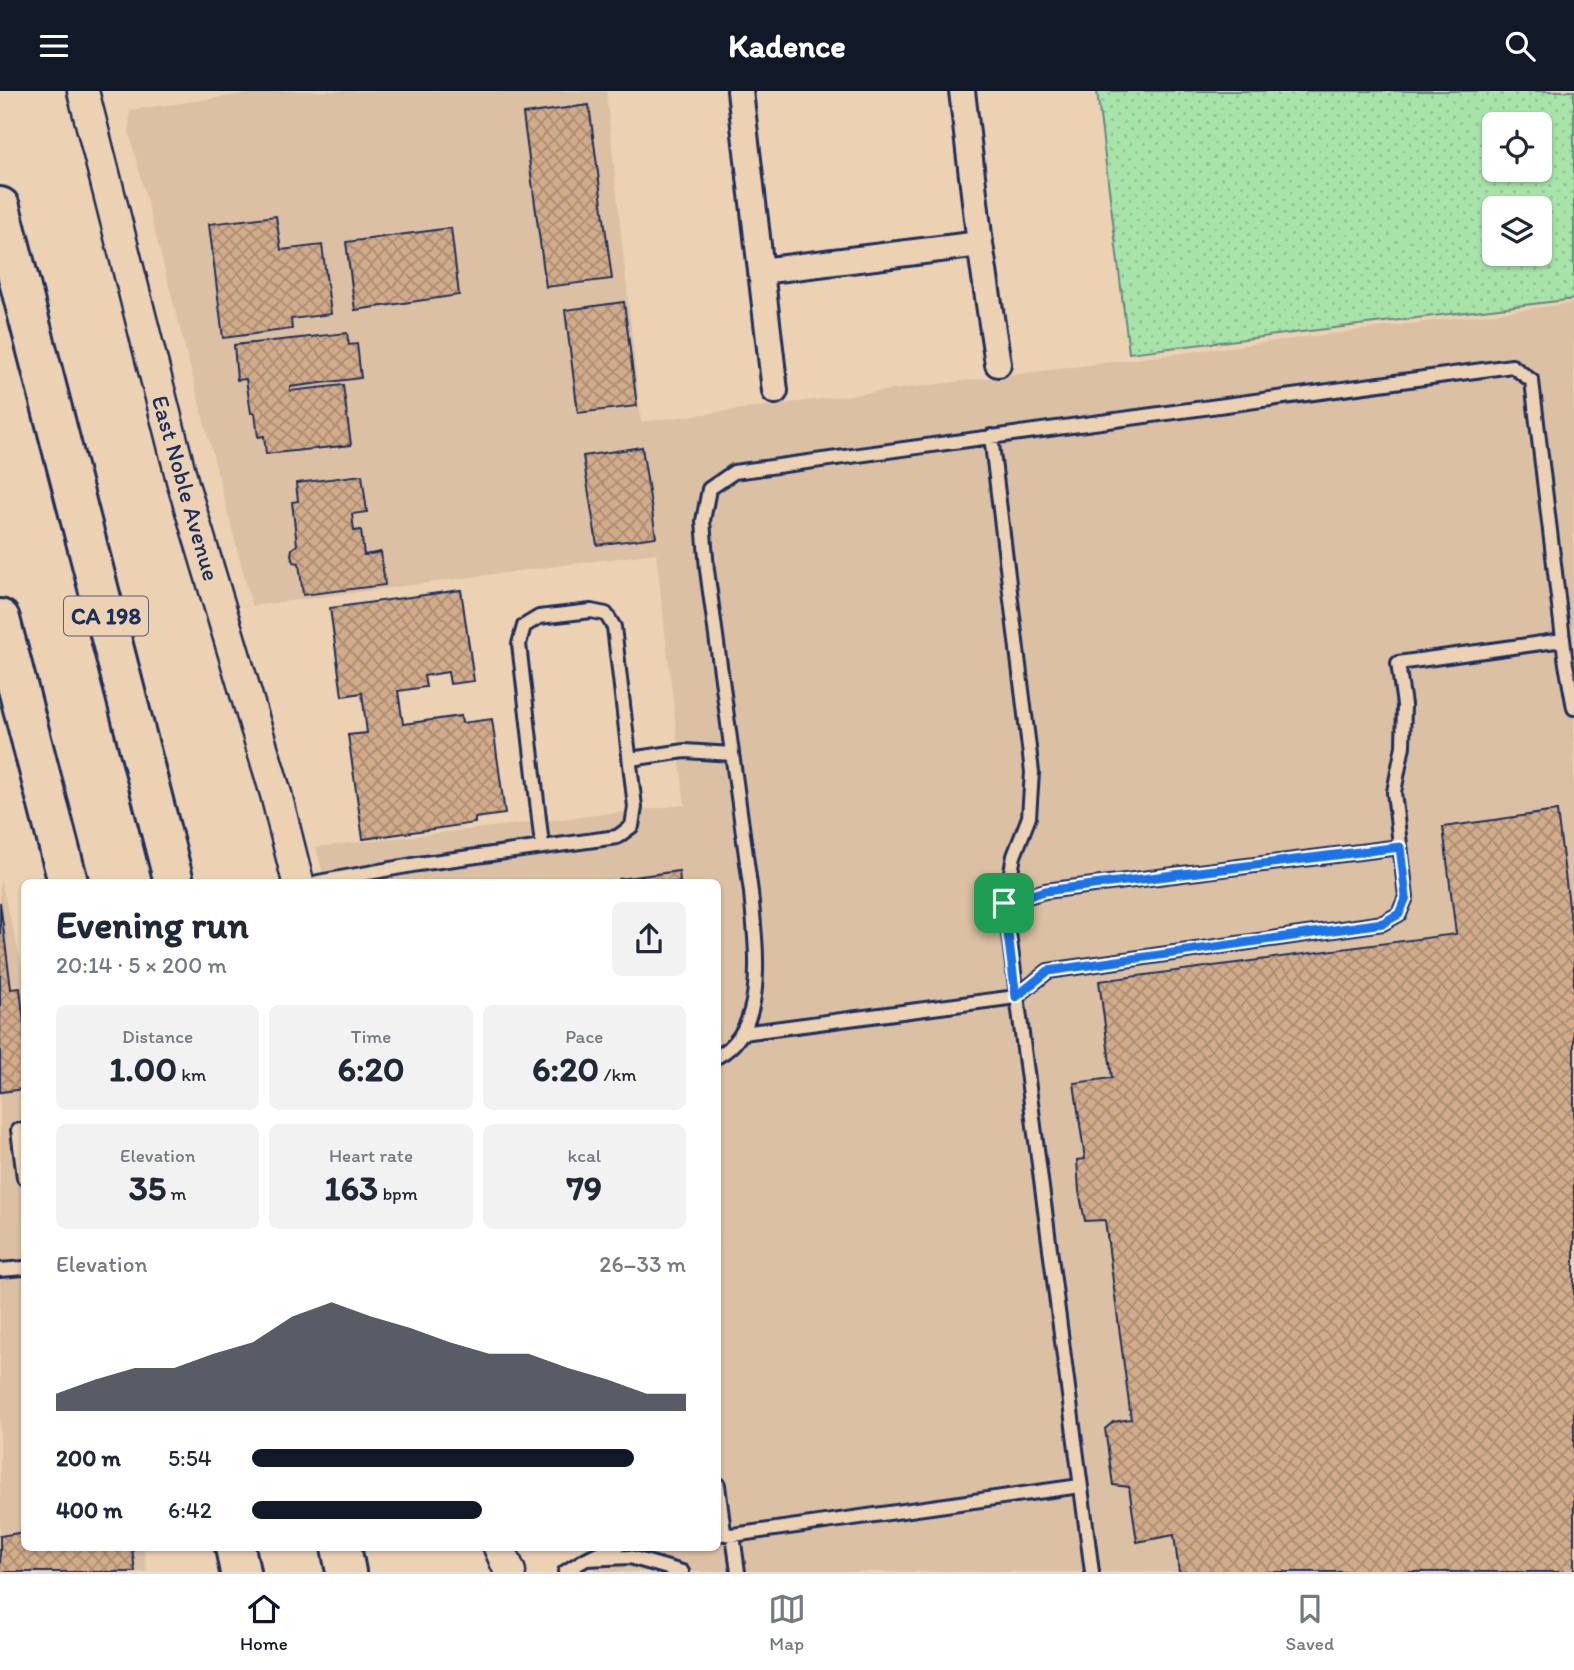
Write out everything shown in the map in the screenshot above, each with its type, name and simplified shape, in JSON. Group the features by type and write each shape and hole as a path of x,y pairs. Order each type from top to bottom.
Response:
{"highway":[{"name":"CA 198","path":"0,207 173,879"},
{"path":"0,619 67,879"},
{"path":"220,1551 221,1572"},
{"path":"236,1551 240,1572"},
{"path":"342,1551 346,1572"}],"street":[{"name":"East Noble Avenue","path":"83,91 183,484 276,794 297,879"},
{"path":"740,91 775,391"},
{"path":"962,91 980,244 998,364"},
{"path":"761,271 980,244"},
{"path":"501,1551 510,1572"}],"lane":[{"path":"721,1054 743,1033 756,992 755,937 707,570 703,521 709,489 734,472 1512,366 1532,381 1563,641 1574,708"},
{"path":"991,436 1032,772 1029,817 1014,856 1004,903 1092,1572"},
{"path":"335,879 542,845 617,837 632,826 635,807 614,627 606,614 592,611 539,617 524,626 519,644 542,845"},
{"path":"743,1033 1016,997 1048,971 1383,923 1399,914 1406,897 1394,792 1403,747 1404,705 1398,663 1563,641"},
{"path":"629,759 685,751 732,754"},
{"path":"1004,903 1045,891 1400,847"},
{"path":"18,1130 21,1154"},
{"path":"0,1271 21,1268"},
{"path":"725,1533 1080,1486"},
{"path":"721,1506 725,1533 738,1572"},
{"path":"565,1572 602,1551"},
{"path":"586,1559 630,1557 682,1572"}],"shaded area":[{"path":"267,91 606,91 641,422 1574,303 1574,1572 596,1572 587,1551 721,1551 721,879 324,879 316,847 685,805 656,553 252,606 129,132 130,110"},
{"path":"0,878 21,960 21,1551 144,1551 147,1572 0,1572"}],"green space":[{"path":"1097,91 1574,91 1574,299 1129,353"}],"building":[{"path":"589,105 612,279 546,287 523,114"},
{"path":"276,216 281,250 322,245 331,314 291,319 292,329 223,338 209,224"},
{"path":"451,228 459,295 355,310 346,242"},
{"path":"624,302 637,406 578,413 565,310"},
{"path":"347,333 349,345 357,344 361,378 290,387 290,391 343,385 351,445 266,454 264,436 258,437 255,413 251,413 246,379 237,380 234,345"},
{"path":"642,447 656,537 597,545 583,456"},
{"path":"362,475 367,512 352,514 354,531 361,530 364,555 381,552 385,585 303,595 299,563 294,562 291,555 292,549 297,545 292,502 298,501 296,483"},
{"path":"461,590 474,681 450,684 448,672 424,676 426,687 398,691 403,724 461,716 462,723 492,719 505,814 475,818 475,823 363,839 348,735 367,733 362,693 342,696 330,608"},
{"path":"1557,811 1574,945 1574,1572 1179,1572 1174,1535 1137,1542 1129,1487 1113,1485 1105,1429 1113,1422 1131,1419 1105,1220 1085,1221 1079,1191 1077,1160 1085,1159 1074,1083 1112,1078 1099,981 1456,934 1443,827"},
{"path":"679,871 680,879 619,879"},
{"path":"0,902 11,989 20,988 21,1089 0,1092"},
{"path":"21,1532 21,1551 132,1551 135,1572 0,1572 0,1536"}],"route":[{"path":"1400,847 1406,897 1399,914 1383,923 1048,971 1016,997 1004,903 1045,891 1400,847"}]}
